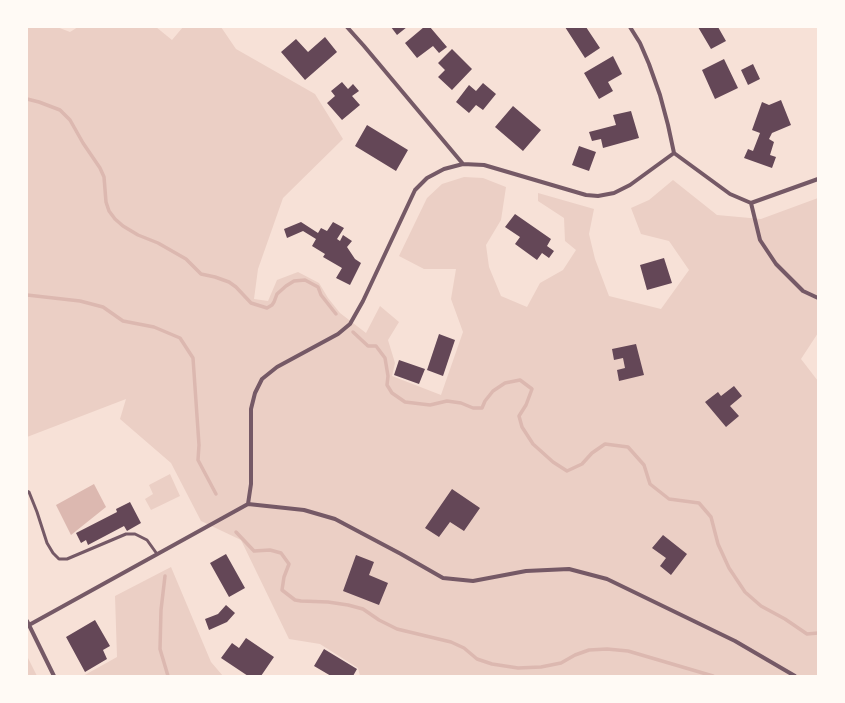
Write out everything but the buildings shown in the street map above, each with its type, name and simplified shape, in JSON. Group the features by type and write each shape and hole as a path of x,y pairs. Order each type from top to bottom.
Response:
{"street":[{"path":"347,27 463,164"},
{"path":"630,27 650,64 668,124 674,153 730,194 751,203 818,179"},
{"path":"248,504 251,484 251,408 255,393 262,379 277,367 338,334 350,324 363,301 415,190 427,178 444,169 463,164 484,165 586,195 598,196 614,193 630,185 674,153"},
{"path":"751,203 760,240 776,264 803,291 818,298"},
{"path":"54,676 28,623 248,504 304,510 335,519 443,578 473,581 526,571 569,569 607,579 735,641 796,676"}],"lane":[{"path":"27,491 29,492 37,512 47,543 59,559 67,559 126,534 136,534 148,540 157,554"}],"shaded area":[{"path":"27,27 57,27 70,32 78,27 156,27 172,40 183,27 221,27 236,49 315,94 343,139 283,198 258,269 254,299 268,301 277,280 298,272 319,283 328,298 340,313 366,333 380,306 399,322 388,340 395,363 392,376 441,395 463,332 451,299 456,269 424,269 399,256 427,198 442,184 464,177 483,178 506,187 501,220 486,245 489,267 501,296 527,307 540,283 563,270 576,250 565,241 564,218 538,201 538,193 594,209 589,234 595,259 609,296 661,309 689,270 669,241 641,234 631,208 649,200 673,180 717,215 761,219 818,198 818,333 801,359 818,381 818,676 360,676 358,668 320,644 289,639 241,540 201,521 171,463 120,419 126,399 27,437"},
{"path":"170,474 180,496 151,510 145,499 153,494 149,485"},
{"path":"94,484 106,507 71,535 56,505"},
{"path":"171,567 211,662 223,676 83,676 117,657 115,596"},
{"path":"27,656 37,676 27,676"}],"waterway":[{"path":"27,99 60,110 70,120 104,177 106,202 109,211 123,226 186,259 201,274 229,282 236,287 251,303 267,308 272,305 277,294 286,286 294,281 305,280 318,287 321,295 336,314"},
{"path":"27,295 80,301 103,307 123,321 154,327 180,338 193,358 199,445 198,460 216,494"},
{"path":"353,332 368,346 376,346 385,358 388,376 387,385 392,393 405,402 430,405 447,401 461,403 473,408 482,408 485,401 493,391 505,383 520,380 532,389 526,405 519,416 522,427 533,444 553,462 567,471 582,464 592,453 605,444 628,447 644,465 650,484 669,499 699,503 711,517 718,544 729,568 745,592 761,606 785,619 807,634 818,633"},
{"path":"236,532 254,551 270,550 281,553 289,564 284,577 282,590 295,600 328,602 363,609 379,620 397,629 451,642 464,648 477,659 492,664 518,668 541,667 561,663 575,655 589,650 607,649 628,651 713,676"},
{"path":"165,576 161,610 160,649 168,676"}]}
